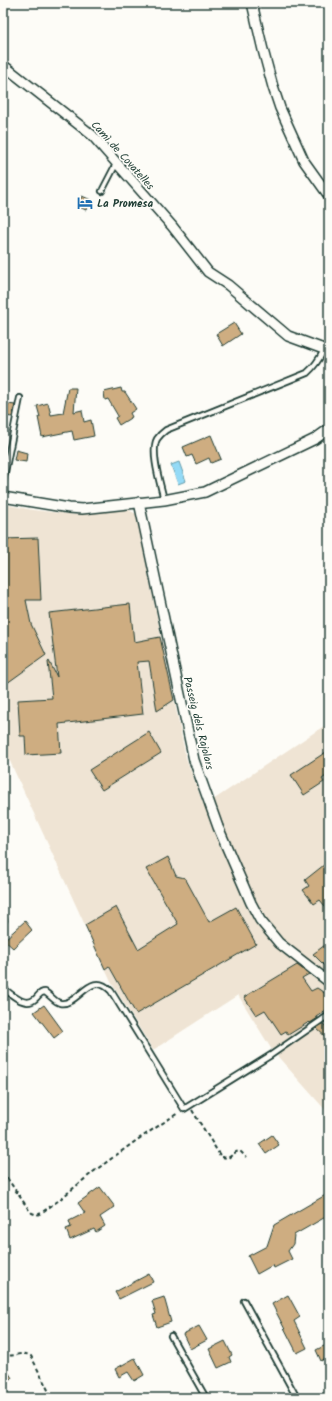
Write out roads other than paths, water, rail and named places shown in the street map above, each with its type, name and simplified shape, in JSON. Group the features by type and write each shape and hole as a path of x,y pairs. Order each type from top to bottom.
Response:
{"street":[{"path":"252,3 263,50 280,108 304,161 329,196"},
{"name":"Camì de Covatelles","path":"3,65 92,135 172,226 205,269 228,285 282,332 288,336 326,350"},
{"path":"3,497 82,509 164,500 194,495 213,489 315,439 329,429"},
{"name":"Passeig dels Rajolars","path":"139,502 194,760 218,827 251,903 260,920 279,943 329,982"}],"lane":[{"path":"102,191 116,164"},
{"path":"164,500 154,451 156,440 160,435 166,430 307,372 326,350"},
{"path":"3,482 20,398"},
{"path":"3,988 24,1002 35,1000 39,994 45,992 58,1002 65,1003 70,1002 88,987 94,985 106,986 111,991 184,1109 271,1055 329,1015"},
{"path":"244,1301 297,1398"},
{"path":"171,1336 206,1398"}],"water":[{"path":"179,462 186,481 178,484 171,465"}],"place":[{"name":"La Promesa","path":"85,203"}]}
